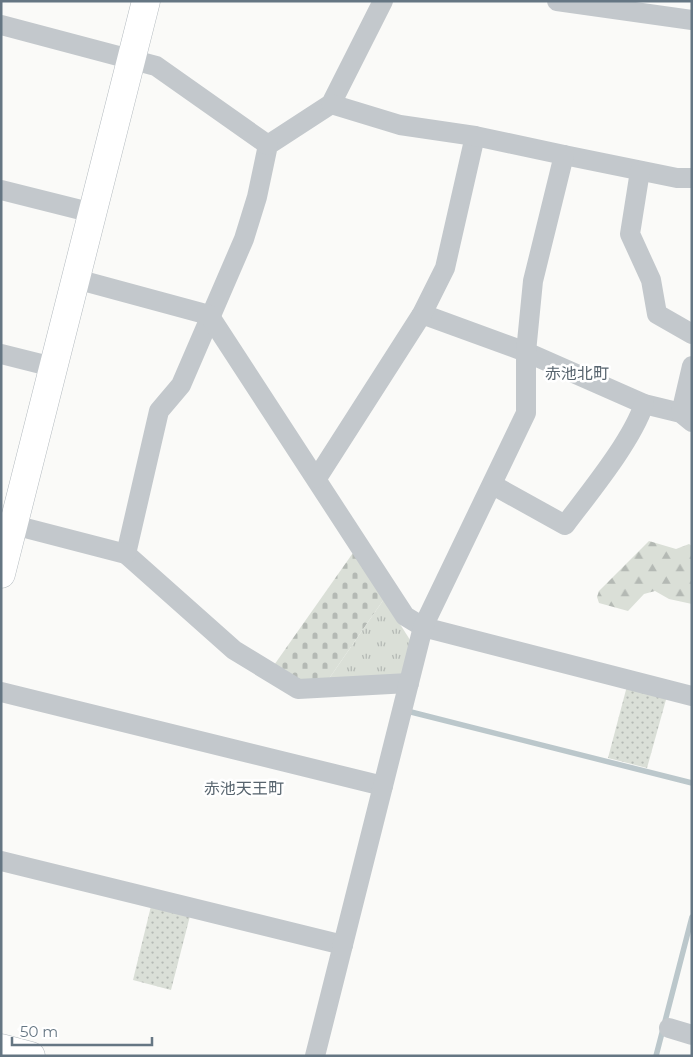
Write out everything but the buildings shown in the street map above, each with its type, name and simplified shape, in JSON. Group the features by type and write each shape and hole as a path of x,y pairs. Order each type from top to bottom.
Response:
{"street":[{"path":"1,574 8,523 54,367 146,1"},
{"path":"126,554 159,411 181,384 209,315 244,239 257,197 268,144 331,104 383,1"},
{"path":"558,1 648,7 692,20"},
{"path":"1,25 132,58 156,66 268,144"},
{"path":"331,104 400,124 475,136 677,178 692,178"},
{"path":"317,478 422,314 445,268 475,136"},
{"path":"315,1056 423,627 526,413 526,352 533,281 564,155"},
{"path":"640,171 630,234 651,280 657,314 692,334"},
{"path":"1,190 92,213"},
{"path":"76,279 209,315 317,478 405,616 423,627 692,696"},
{"path":"422,314 526,352 644,404 686,417 692,366"},
{"path":"1,354 54,367"},
{"path":"493,485 565,525 601,476 640,417 644,404"},
{"path":"8,523 126,554 234,650 298,690 409,683"},
{"path":"1,692 383,786"},
{"path":"1,861 343,945"},
{"path":"668,1028 692,1035"},
{"path":"1,1048 30,1056"}],"green space":[{"path":"649,541 676,549 689,544 692,546 692,604 669,599 655,591 644,594 628,611 599,603 597,597 599,591"},
{"path":"355,550 384,599 326,683 299,685 272,668"},
{"path":"384,599 412,643 405,670 398,678 326,683"},
{"path":"627,686 667,696 647,768 608,758"},
{"path":"151,906 190,916 171,990 133,980"}],"waterway":[{"path":"411,712 692,783"},
{"path":"656,1056 692,917"}],"district":[{"name":"赤池北町","path":"577,373"},
{"name":"赤池天王町","path":"244,788"}]}
